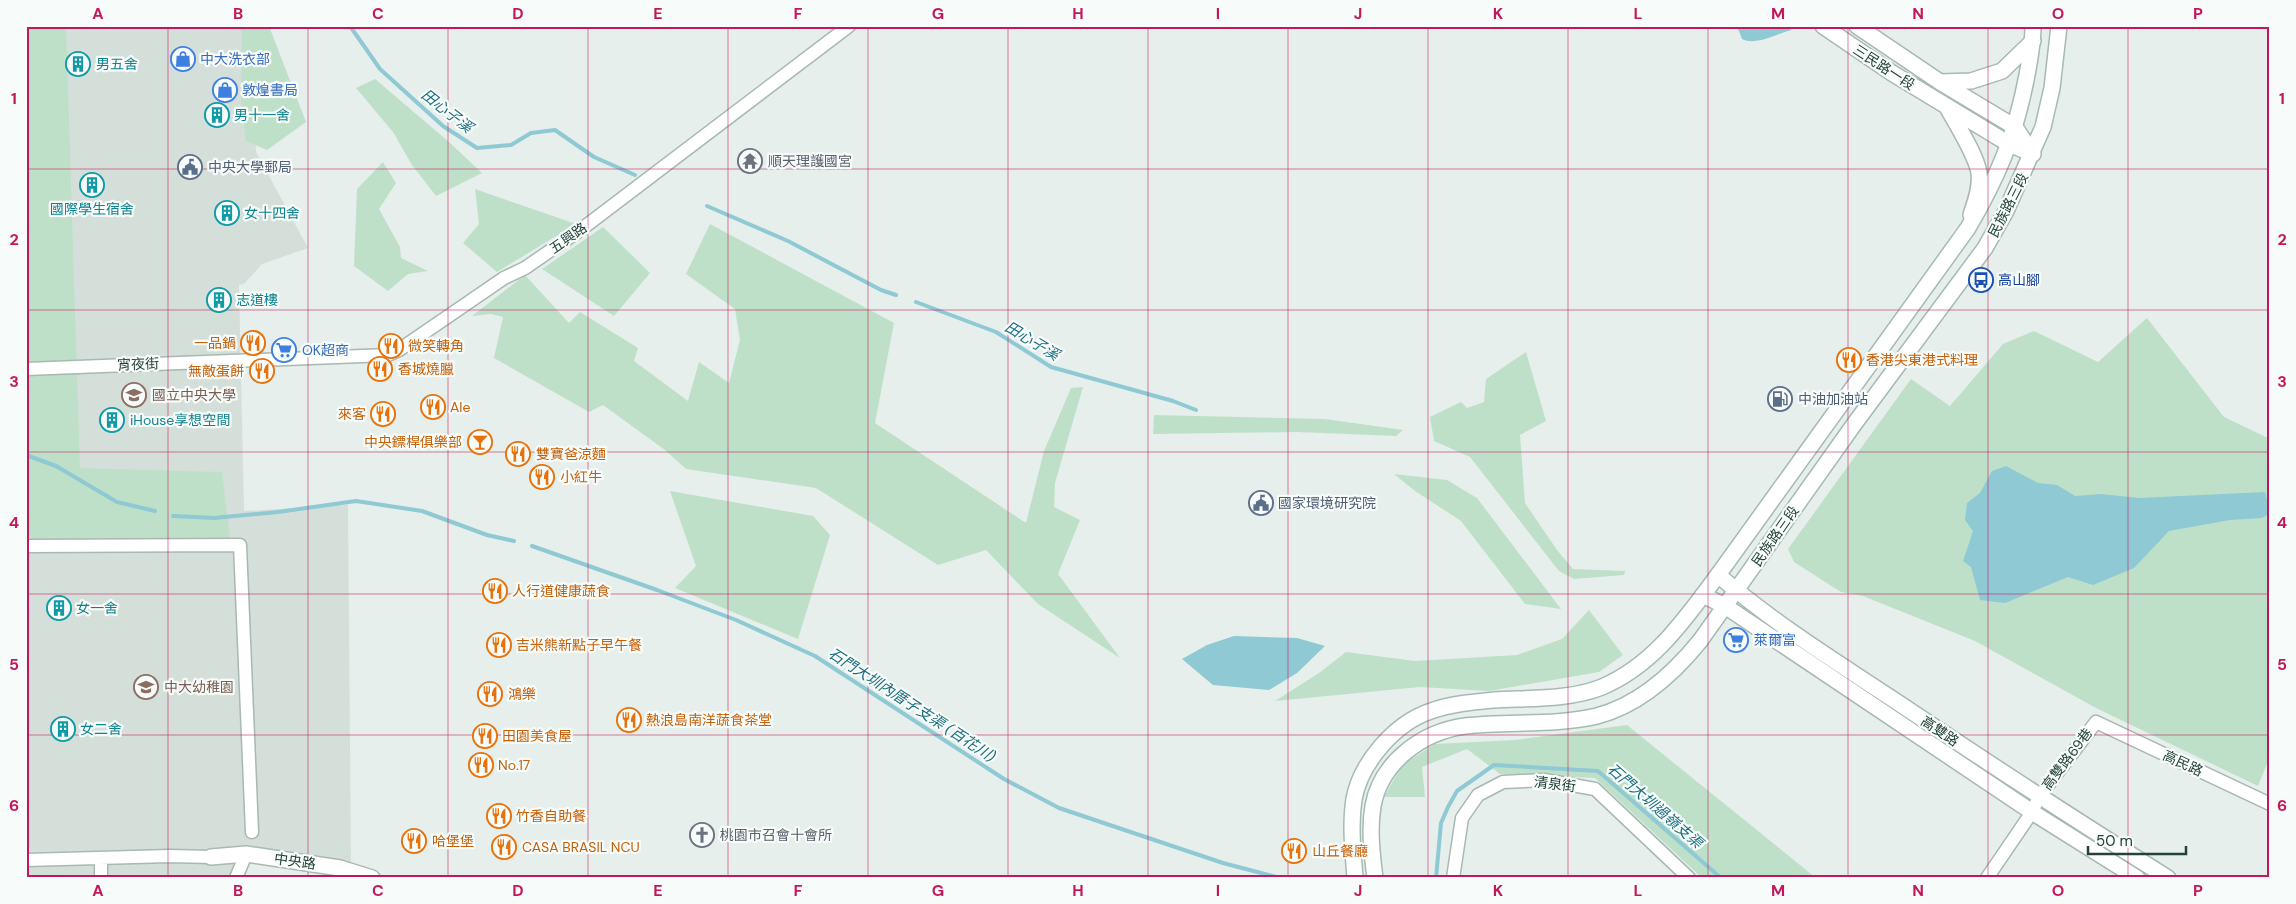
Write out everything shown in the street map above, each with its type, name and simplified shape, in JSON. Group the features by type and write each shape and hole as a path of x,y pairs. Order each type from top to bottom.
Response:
{"main road":[{"name":"三民路一段","path":"1823,26 1892,73 1946,106 2009,144 2033,154"},
{"name":"三民路一段","path":"1857,26 1940,82 2015,127"},
{"name":"民族路三段","path":"1375,878 1372,830 1373,806 1378,788 1402,754 1412,746 1439,733 1464,726 1564,721 1599,715 1641,697 1675,668 1696,646 1855,423 1985,248 2006,211 2033,154 2043,127 2052,88 2059,26"},
{"path":"1940,82 1971,81 2002,71 2033,34"},
{"name":"民族路三段","path":"1355,878 1352,832 1355,796 1368,764 1391,737 1409,722 1430,711 1456,704 1579,693 1600,688 1640,666 1658,650 1703,595 1968,228 1988,194 2002,166 2020,114 2033,34"},
{"name":"三民路一段","path":"1946,106 1968,144 1979,174 1977,198 1968,228"},
{"path":"2015,127 2033,154"},
{"name":"高雙路","path":"1718,576 1736,592 1833,660 2039,797 2168,878"},
{"name":"高雙路","path":"1703,595 1725,606 2032,812 2137,878"},
{"name":"中央路","path":"211,857 246,854 340,868 372,878"}],"street":[{"name":"五興路","path":"250,359 388,355 399,350 583,228 849,26"},
{"name":"宵夜街","path":"26,369 250,359"},
{"path":"26,546 240,545 252,832"},
{"name":"高雙路69巷","path":"1986,878 2032,812 2039,797 2096,722"},
{"name":"高民路","path":"2096,722 2270,804"},
{"name":"清泉街","path":"1453,878 1454,858 1462,818 1478,794 1503,782 1544,780 1595,790 1689,878"},
{"path":"236,878 246,854"},
{"path":"26,860 170,856 211,857"},
{"path":"101,859 102,878"}],"shaded area":[{"name":"國立中央大學","path":"26,26 250,26 256,152 308,248 262,264 244,284 239,285 244,511 348,505 351,869 238,850 232,878 26,878"}],"green space":[{"path":"26,26 66,26 80,468 222,472 231,545 26,546"},
{"path":"242,26 269,26 306,122 267,150 246,141 241,102"},
{"path":"375,79 449,142 482,173 436,196 412,165 393,132 356,88"},
{"path":"383,162 396,183 379,209 400,247 401,258 428,271 408,274 388,291 354,266 357,189"},
{"path":"475,189 576,224 497,272 463,243 479,224"},
{"path":"710,224 894,323 875,423 1026,523 1044,451 1071,388 1083,387 1055,483 1054,507 1080,520 1058,574 1120,658 1038,604 986,550 938,565 816,488 686,469 665,450 603,405 589,412 494,358 503,317 491,314 472,316 525,275 569,323 580,312 638,348 634,361 688,401 699,362 729,383 740,340 735,309 686,274"},
{"path":"603,227 650,273 614,316 542,269"},
{"path":"2147,318 2224,417 2270,439 2270,756 2258,786 2096,708 1975,641 1863,596 1841,592 1794,562 1788,549 1911,379 1950,406 2003,344 2034,331 2098,362"},
{"path":"1526,352 1546,421 1520,435 1525,503 1557,550 1573,569 1625,571 1624,575 1574,579 1559,571 1470,457 1434,441 1430,417 1461,402 1467,408 1484,402 1486,379"},
{"path":"1154,415 1325,419 1403,430 1396,436 1297,432 1153,434"},
{"path":"1394,474 1447,480 1477,498 1561,609 1525,604 1461,521 1415,491"},
{"path":"670,491 813,516 830,535 798,639 675,588 696,566"},
{"path":"1589,610 1623,655 1599,672 1489,691 1420,687 1275,701 1319,673 1346,652 1415,661 1517,655 1562,639"},
{"path":"1627,725 1816,878 1702,878 1595,778 1500,774 1467,749 1422,767 1425,797 1384,797 1402,765 1435,744 1515,740"}],"water":[{"path":"1737,26 1785,26 1791,30 1766,39 1748,41 1742,39"},
{"path":"2006,466 2038,483 2057,485 2075,496 2101,494 2139,498 2265,492 2270,513 2262,518 2230,520 2169,531 2134,568 2093,585 2068,577 2005,603 1980,600 1971,567 1963,561 1973,531 1965,520 1967,503 1980,493 1992,471"},
{"path":"1234,636 1297,638 1325,646 1297,673 1269,690 1213,685 1182,659 1207,645"}],"waterway":[{"name":"田心子溪","path":"350,26 380,69 443,126 477,148 511,145 531,133 555,130 594,157 635,175"},
{"name":"田心子溪","path":"707,206 788,241 881,290 896,295"},
{"name":"田心子溪","path":"916,302 996,332 1051,367 1173,401 1196,410"},
{"name":"石門大圳內厝子支渠 (百花川)","path":"26,455 56,466 117,502 155,511"},
{"name":"石門大圳內厝子支渠 (百花川)","path":"173,516 214,518 278,512 356,501 422,511 487,535 514,541"},
{"name":"石門大圳內厝子支渠 (百花川)","path":"532,546 736,620 815,656 1004,779 1059,808 1223,863 1280,878"},
{"name":"石門大圳過嶺支渠","path":"1436,878 1441,823 1448,807 1457,791 1494,765 1598,771 1721,878"}],"place":[{"name":"中大洗衣部","path":"183,59"},
{"name":"男五舍","path":"78,64"},
{"name":"敦煌書局","path":"225,90"},
{"name":"男十一舍","path":"217,115"},
{"name":"順天理護國宮","path":"750,161"},
{"name":"中央大學郵局","path":"190,167"},
{"name":"國際學生宿舍","path":"92,185"},
{"name":"女十四舍","path":"227,213"},
{"name":"高山腳","path":"1981,280"},
{"name":"志道樓","path":"219,300"},
{"name":"一品鍋","path":"253,343"},
{"name":"微笑轉角","path":"391,346"},
{"name":"OK超商","path":"284,350"},
{"name":"香港尖東港式料理","path":"1849,360"},
{"name":"香城燒臘","path":"380,369"},
{"name":"無敵蛋餅","path":"262,371"},
{"name":"國立中央大學","path":"134,395"},
{"name":"中油加油站","path":"1780,399"},
{"name":"Ale","path":"433,407"},
{"name":"來客","path":"383,414"},
{"name":"iHouse享想空間","path":"112,420"},
{"name":"中央鏢桿俱樂部","path":"480,442"},
{"name":"雙寶爸涼麵","path":"518,454"},
{"name":"小紅牛","path":"542,477"},
{"name":"國家環境研究院","path":"1261,503"},
{"name":"人行道健康蔬食","path":"495,591"},
{"name":"女一舍","path":"59,608"},
{"name":"萊爾富","path":"1736,640"},
{"name":"吉米熊新點子早午餐","path":"499,645"},
{"name":"中大幼稚園","path":"146,687"},
{"name":"鴻樂","path":"490,694"},
{"name":"熱浪島南洋蔬食茶堂","path":"629,720"},
{"name":"女二舍","path":"63,729"},
{"name":"田園美食屋","path":"485,736"},
{"name":"No.17","path":"481,765"},
{"name":"竹香自助餐","path":"499,816"},
{"name":"桃園市召會十會所","path":"702,835"},
{"name":"哈堡堡","path":"414,841"},
{"name":"CASA BRASIL NCU","path":"504,847"},
{"name":"山丘餐廳","path":"1294,851"}]}
